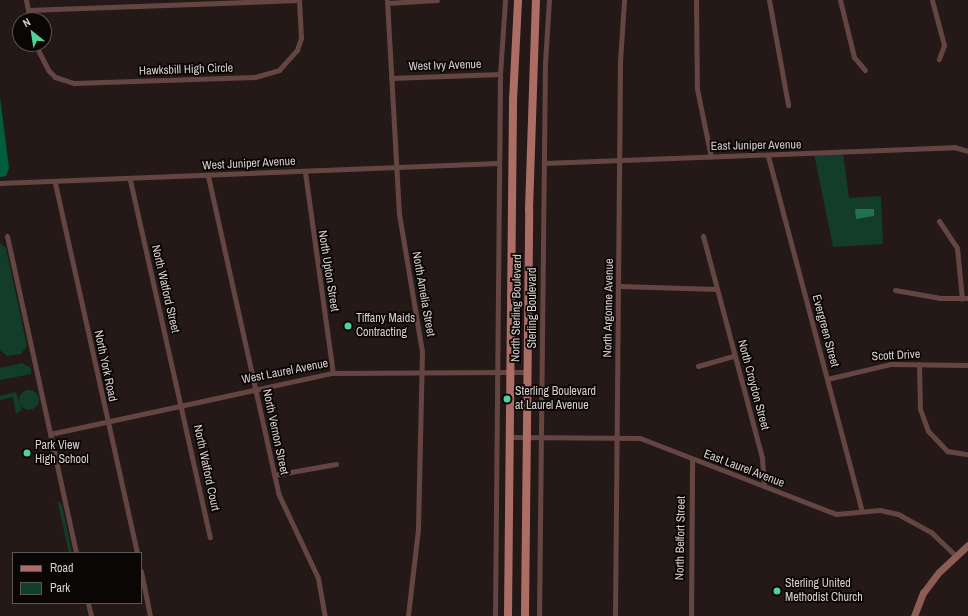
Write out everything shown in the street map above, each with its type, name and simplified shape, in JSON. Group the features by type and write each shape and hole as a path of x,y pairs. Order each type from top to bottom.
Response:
{"main road":[{"name":"North Sterling Boulevard","path":"508,616 513,372 514,100 518,0"},
{"name":"North Sterling Boulevard","path":"526,616 525,437 528,372 536,0"}],"street":[{"path":"26,0 28,10 299,0"},
{"name":"Hawksbill High Circle","path":"39,52 48,70 55,77 74,83 255,77 278,70 297,50 300,38 299,0"},
{"path":"387,1 437,0"},
{"path":"495,616 499,372 500,74 505,0"},
{"name":"Sterling Boulevard","path":"539,616 544,163 549,0"},
{"name":"North Argonne Avenue","path":"615,616 616,438 620,286 619,160 624,0"},
{"path":"696,0 697,89 711,157"},
{"path":"768,0 788,105"},
{"path":"840,0 854,57 865,70"},
{"path":"932,0 944,46 939,59"},
{"name":"North Amelia Street","path":"387,1 395,169 403,237 420,323 422,372 418,529 408,616"},
{"name":"West Ivy Avenue","path":"391,78 500,74"},
{"name":"East Juniper Avenue","path":"544,163 768,156 954,147 968,151"},
{"name":"Evergreen Street","path":"768,156 862,511"},
{"name":"West Juniper Avenue","path":"0,183 55,183 130,180 395,169 499,163"},
{"name":"North Upton Street","path":"305,172 333,373"},
{"name":"North Vernon Street","path":"208,176 274,475 288,521 318,578 325,616"},
{"name":"North Watford Street","path":"130,180 181,403"},
{"name":"North York Road","path":"55,183 138,552"},
{"path":"939,221 957,248 962,299"},
{"path":"7,236 76,552"},
{"name":"North Croydon Street","path":"703,236 762,458 764,486"},
{"path":"620,286 717,289"},
{"path":"895,290 962,299 968,298"},
{"path":"698,366 734,356"},
{"path":"919,364 920,409 928,431 947,451 966,454"},
{"name":"Scott Drive","path":"827,379 871,366 919,364 968,365"},
{"name":"West Laurel Avenue","path":"50,434 255,387 333,373 528,372"},
{"name":"North Watford Court","path":"181,403 210,537"},
{"name":"East Laurel Avenue","path":"512,437 541,436 640,438 692,460 836,514 880,510 910,520 930,532 956,556"},
{"name":"North Belfort Street","path":"691,616 692,460"},
{"path":"274,475 336,464"},
{"path":"914,616 930,584 968,545"},
{"path":"142,576 150,616"},
{"path":"88,604 91,616"}],"green space":[{"path":"843,153 849,198 881,196 883,244 833,247 814,154"},
{"path":"0,243 6,248 27,346 21,354 7,356 0,350"},
{"path":"22,363 31,368 31,374 0,380 0,368"},
{"path":"29,390 36,393 39,400 36,407 29,410 22,407 19,400 22,393"},
{"path":"16,392 22,410 16,414 13,397 0,400 0,396"},
{"path":"59,502 62,505 72,552 69,552 58,503 53,503"}],"shaded area":[{"path":"0,97 9,168 6,176 0,177"},
{"path":"855,209 874,209 874,216 856,219"}],"place":[{"name":"Tiffany Maids Contracting","path":"348,326"},
{"name":"Sterling Boulevard at Laurel Avenue","path":"507,399"},
{"name":"Park View High School","path":"27,453"},
{"name":"Sterling United Methodist Church","path":"777,591"}]}
